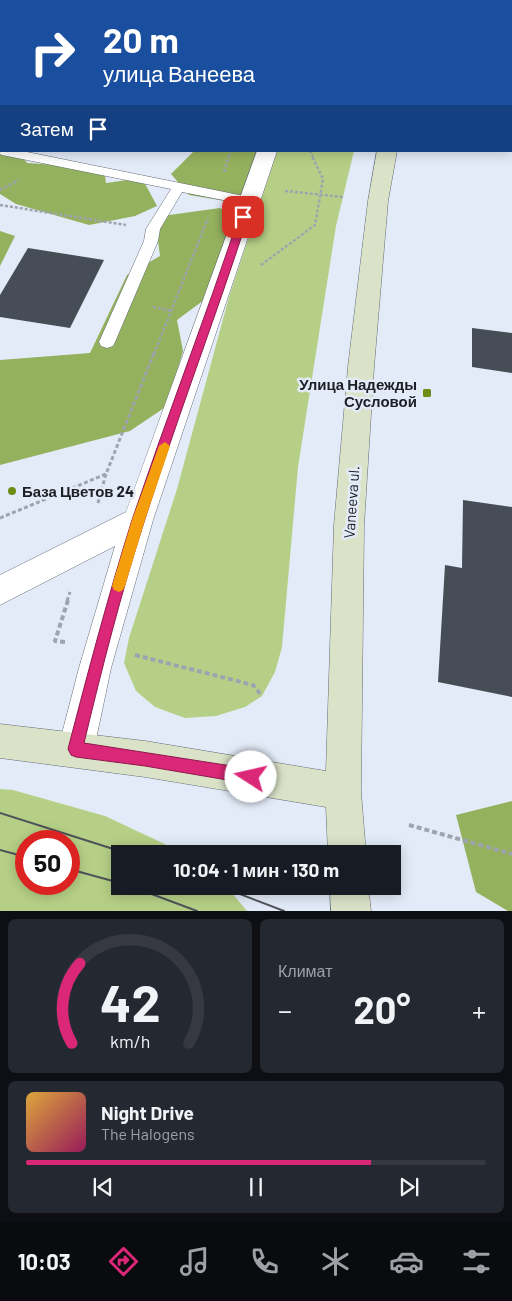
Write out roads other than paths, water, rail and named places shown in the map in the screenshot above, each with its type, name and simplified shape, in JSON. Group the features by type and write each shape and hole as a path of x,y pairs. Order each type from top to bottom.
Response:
{"main road":[{"name":"Vaneeva ul.","path":"346,845 343,792 350,516 361,367 378,201 387,152"},
{"path":"0,741 145,759 343,792"},
{"path":"350,895 351,911"}],"street":[{"path":"76,749 96,668 138,520 267,152"},
{"path":"0,591 138,520"}],"lane":[{"path":"6,152 249,201"},
{"path":"107,342 151,241 153,229 178,188"}],"tram line":[{"path":"0,813 111,848"},
{"path":"0,850 15,854"},
{"path":"80,872 111,881"},
{"path":"154,895 197,911"},
{"path":"242,895 284,911"}],"place":[{"name":"Улица Надежды Сусловой","path":"427,393"},
{"name":"База Цветов 24","path":"12,491"}]}
